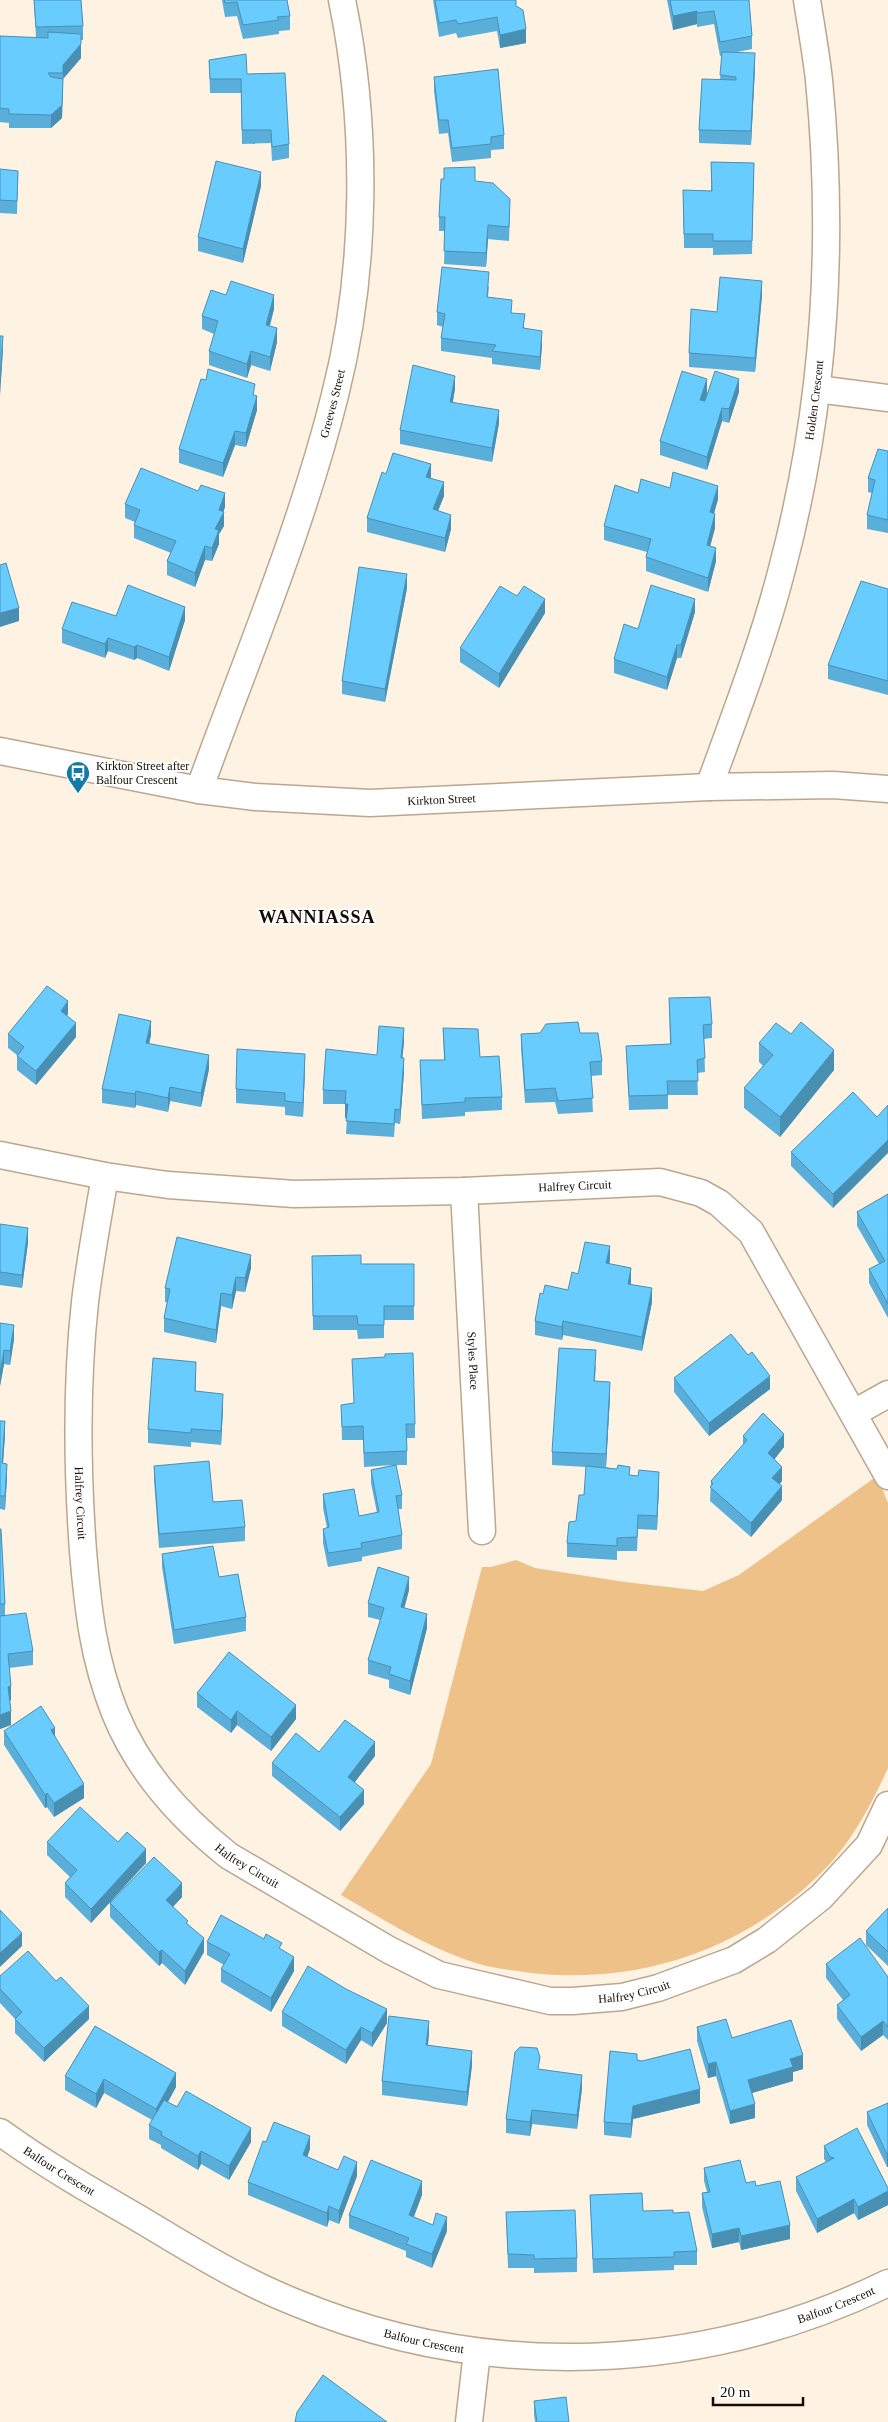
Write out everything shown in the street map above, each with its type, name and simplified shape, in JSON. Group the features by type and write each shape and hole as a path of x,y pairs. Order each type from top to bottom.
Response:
{"street":[{"name":"Greeves Street","path":"199,790 308,492 336,394 346,344 358,244 360,144 353,56 342,0"},
{"name":"Holden Crescent","path":"709,787 746,685 782,569 808,450 817,389 823,327 826,202 819,79 806,0"},
{"path":"817,389 888,398"},
{"name":"Kirkton Street","path":"0,751 199,790 256,797 370,803 709,787 833,785 888,789"},
{"name":"Halfrey Circuit","path":"0,1154 105,1176 168,1185 294,1194 464,1191 660,1182 700,1193 719,1203 751,1232 888,1476"},
{"name":"Halfrey Circuit","path":"105,1176 85,1303 78,1430 78,1494 88,1619 95,1652 115,1714 145,1770 184,1817 205,1838 229,1856 389,1950 439,1975 550,2001 573,2001 622,1996 658,1988 734,1960 767,1940 821,1898 869,1845 888,1805"},
{"name":"Styles Place","path":"464,1191 482,1531"},
{"path":"854,1413 888,1394"},
{"name":"Balfour Crescent","path":"0,2132 35,2158 207,2259 293,2302 384,2333 478,2352 522,2356 597,2357 705,2346 784,2325 866,2294 888,2283"},
{"path":"469,2422 478,2352"}],"shaded area":[{"path":"877,1476 888,1503 888,1768 875,1796 842,1850 821,1873 791,1900 758,1923 724,1942 688,1956 650,1967 611,1973 572,1975 531,1973 497,1968 458,1957 407,1933 341,1895 431,1764 482,1567 491,1567 516,1560 535,1568 625,1582 703,1591 739,1575"}],"building":[{"path":"34,0 81,0 83,26 36,27"},
{"path":"224,0 287,0 290,16 277,17 279,20 243,25 237,2 225,3"},
{"path":"435,0 516,0 516,6 523,10 526,29 500,35 497,17 458,24 456,20 439,23"},
{"path":"670,0 749,0 752,36 720,42 714,11 697,13 697,11 673,16"},
{"path":"48,32 81,34 81,44 63,65 63,73 48,73 51,77 63,79 62,105 51,115 9,114 9,109 0,108 0,36 48,38"},
{"path":"722,52 755,53 751,131 699,130 702,79 736,80 736,77 720,75"},
{"path":"246,54 247,74 285,73 289,144 272,147 271,130 242,130 241,79 210,79 209,60"},
{"path":"498,69 504,135 491,137 491,144 452,148 448,120 439,120 434,77"},
{"path":"216,161 261,172 243,249 198,237"},
{"path":"711,162 754,163 752,241 713,241 713,234 684,234 683,190 712,191"},
{"path":"475,167 475,181 493,183 510,199 509,227 488,225 486,253 444,251 445,217 439,217 441,179 444,179 444,168"},
{"path":"0,169 18,171 17,201 0,200"},
{"path":"442,267 489,272 487,297 512,300 511,313 525,314 523,328 542,331 540,357 492,351 496,345 441,338 445,314 437,312"},
{"path":"720,277 762,281 755,358 689,353 691,309 717,312"},
{"path":"231,281 274,295 266,325 277,328 270,357 251,351 247,364 209,351 218,321 202,316 211,290 226,295"},
{"path":"0,336 3,336 0,382"},
{"path":"413,365 455,376 450,402 499,410 492,448 400,430"},
{"path":"208,369 255,384 253,395 257,396 246,433 235,431 223,463 179,449 201,379 206,380"},
{"path":"682,371 707,379 700,400 705,401 715,371 739,379 729,409 722,408 707,457 660,441"},
{"path":"878,449 888,451 888,520 867,515 875,480 868,478"},
{"path":"393,453 431,464 426,477 444,482 433,509 451,515 445,538 367,518 382,472 386,474"},
{"path":"141,468 198,491 201,485 225,493 219,510 224,512 215,529 219,530 212,548 205,546 195,573 167,561 176,541 134,525 140,510 125,504"},
{"path":"673,472 718,486 710,512 715,514 707,545 716,548 708,578 646,557 651,539 604,526 615,485 638,493 641,479 670,488"},
{"path":"6,563 19,608 0,613 0,565"},
{"path":"359,567 407,574 385,689 342,681"},
{"path":"861,581 888,589 888,681 828,665"},
{"path":"128,585 185,607 169,657 137,645 134,647 108,638 105,644 62,629 72,602 116,616"},
{"path":"651,585 695,599 681,645 677,645 667,677 614,659 624,624 638,629"},
{"path":"500,586 517,596 524,586 545,599 499,674 460,648"},
{"path":"47,986 68,1001 61,1011 76,1023 36,1071 17,1056 24,1047 8,1034"},
{"path":"710,997 712,1024 703,1025 705,1058 697,1060 698,1081 667,1081 668,1095 629,1096 626,1046 671,1044 669,998"},
{"path":"119,1014 151,1021 146,1043 209,1055 201,1093 170,1087 168,1098 136,1091 135,1094 102,1089"},
{"path":"578,1022 580,1033 598,1033 602,1061 590,1062 593,1098 558,1101 555,1088 525,1090 521,1034 540,1033 546,1024"},
{"path":"801,1022 834,1050 780,1117 744,1088 773,1055 759,1043 776,1023 791,1034"},
{"path":"379,1026 404,1028 401,1058 404,1058 400,1110 395,1109 394,1124 346,1121 348,1104 345,1104 346,1091 323,1090 326,1049 377,1055"},
{"path":"443,1028 478,1029 480,1057 499,1056 502,1097 465,1098 465,1102 422,1105 420,1060 445,1060"},
{"path":"237,1049 305,1054 303,1103 285,1101 285,1093 236,1089"},
{"path":"853,1092 877,1117 888,1105 888,1140 833,1194 791,1152"},
{"path":"888,1194 888,1304 869,1269 885,1261 857,1212"},
{"path":"0,1224 28,1228 22,1275 0,1272"},
{"path":"177,1237 251,1255 245,1278 236,1277 232,1295 221,1293 216,1330 164,1318 170,1289 165,1288"},
{"path":"585,1242 610,1246 606,1263 631,1268 628,1284 652,1288 642,1337 563,1321 562,1327 535,1321 540,1293 543,1294 545,1285 568,1290 572,1272 578,1274"},
{"path":"361,1255 361,1264 414,1264 414,1306 384,1306 384,1325 358,1325 357,1316 313,1316 312,1256"},
{"path":"0,1323 14,1325 10,1351 4,1350 0,1373"},
{"path":"731,1334 748,1355 752,1352 770,1376 709,1423 674,1378"},
{"path":"559,1348 596,1350 594,1381 610,1382 606,1454 552,1452"},
{"path":"413,1353 415,1424 406,1424 407,1451 364,1453 363,1426 342,1427 341,1405 354,1403 352,1359 385,1357 385,1354"},
{"path":"153,1358 196,1362 195,1391 223,1394 221,1431 191,1429 191,1433 148,1429"},
{"path":"763,1413 784,1434 768,1453 782,1467 772,1478 782,1486 751,1523 710,1487 713,1484 711,1481 747,1440 743,1436"},
{"path":"0,1421 5,1421 2,1463 7,1464 5,1496 0,1496"},
{"path":"209,1461 213,1502 242,1500 245,1527 159,1534 154,1466"},
{"path":"396,1465 402,1495 396,1496 402,1535 361,1543 362,1548 328,1553 323,1529 329,1527 323,1494 354,1489 359,1516 379,1512 371,1470"},
{"path":"618,1465 630,1467 629,1475 638,1476 639,1470 659,1472 657,1516 638,1515 637,1537 617,1538 617,1546 567,1543 569,1522 576,1521 579,1495 584,1495 586,1466 617,1469"},
{"path":"1,1529 5,1604 0,1604"},
{"path":"213,1546 219,1577 238,1574 246,1617 174,1630 162,1554"},
{"path":"378,1567 409,1577 401,1607 427,1614 410,1681 389,1674 391,1667 368,1660 384,1608 368,1603"},
{"path":"26,1613 33,1651 8,1654 11,1686 8,1687 11,1711 0,1715 0,1616"},
{"path":"229,1652 296,1705 271,1737 237,1711 231,1720 197,1693"},
{"path":"41,1706 55,1728 51,1730 84,1784 54,1803 47,1793 45,1795 4,1731"},
{"path":"345,1720 375,1742 348,1777 364,1790 340,1817 272,1763 296,1733 319,1752"},
{"path":"80,1807 118,1842 127,1832 146,1849 91,1909 65,1883 77,1870 47,1842"},
{"path":"154,1857 182,1883 166,1900 188,1921 186,1923 204,1938 185,1971 162,1950 159,1952 110,1903"},
{"path":"888,1908 888,1952 866,1931"},
{"path":"0,1910 22,1933 0,1953"},
{"path":"221,1915 264,1939 266,1934 282,1943 279,1948 294,1957 271,1998 221,1969 230,1954 207,1942"},
{"path":"860,1938 888,1977 888,2027 883,2021 861,2037 837,2005 850,1995 826,1964"},
{"path":"28,1951 56,1981 61,1977 89,2006 44,2048 15,2019 22,2012 0,1989 0,1976"},
{"path":"308,1966 346,1989 387,2009 372,2033 361,2027 346,2050 282,2012"},
{"path":"389,2016 429,2021 426,2045 472,2051 467,2092 382,2081"},
{"path":"726,2019 732,2038 791,2020 803,2055 790,2059 793,2067 748,2080 755,2104 730,2111 716,2062 708,2064 697,2027"},
{"path":"95,2026 176,2073 156,2109 104,2079 96,2094 65,2076"},
{"path":"520,2047 537,2048 540,2057 538,2069 582,2075 577,2115 532,2110 530,2122 506,2119 515,2052"},
{"path":"690,2049 700,2089 633,2106 631,2124 604,2122 610,2051 637,2054 637,2060 642,2061"},
{"path":"186,2091 251,2128 229,2166 201,2151 198,2156 161,2135 162,2132 149,2125 164,2100 177,2107"},
{"path":"888,2103 888,2153 887,2154 867,2112"},
{"path":"274,2122 310,2136 303,2155 338,2170 344,2156 357,2162 339,2211 329,2206 327,2213 248,2182 263,2141 266,2142"},
{"path":"857,2128 888,2191 858,2207 854,2199 817,2219 796,2177 834,2158 830,2157 824,2146"},
{"path":"371,2160 422,2181 409,2215 433,2225 436,2213 447,2217 432,2254 406,2244 409,2238 349,2215"},
{"path":"740,2160 746,2183 755,2181 756,2186 780,2181 790,2225 741,2236 739,2228 712,2234 702,2193 710,2192 704,2168"},
{"path":"642,2193 643,2211 673,2210 673,2213 689,2212 697,2251 674,2252 674,2257 593,2259 590,2195"},
{"path":"575,2210 577,2258 534,2259 534,2255 508,2254 506,2212"},
{"path":"323,2375 387,2422 295,2422 297,2412"},
{"path":"566,2397 569,2422 537,2422 534,2401"}],"place":[{"name":"Kirkton Street after Balfour Crescent","path":"78,794"}],"district":[{"name":"WANNIASSA","path":"317,917"}]}
